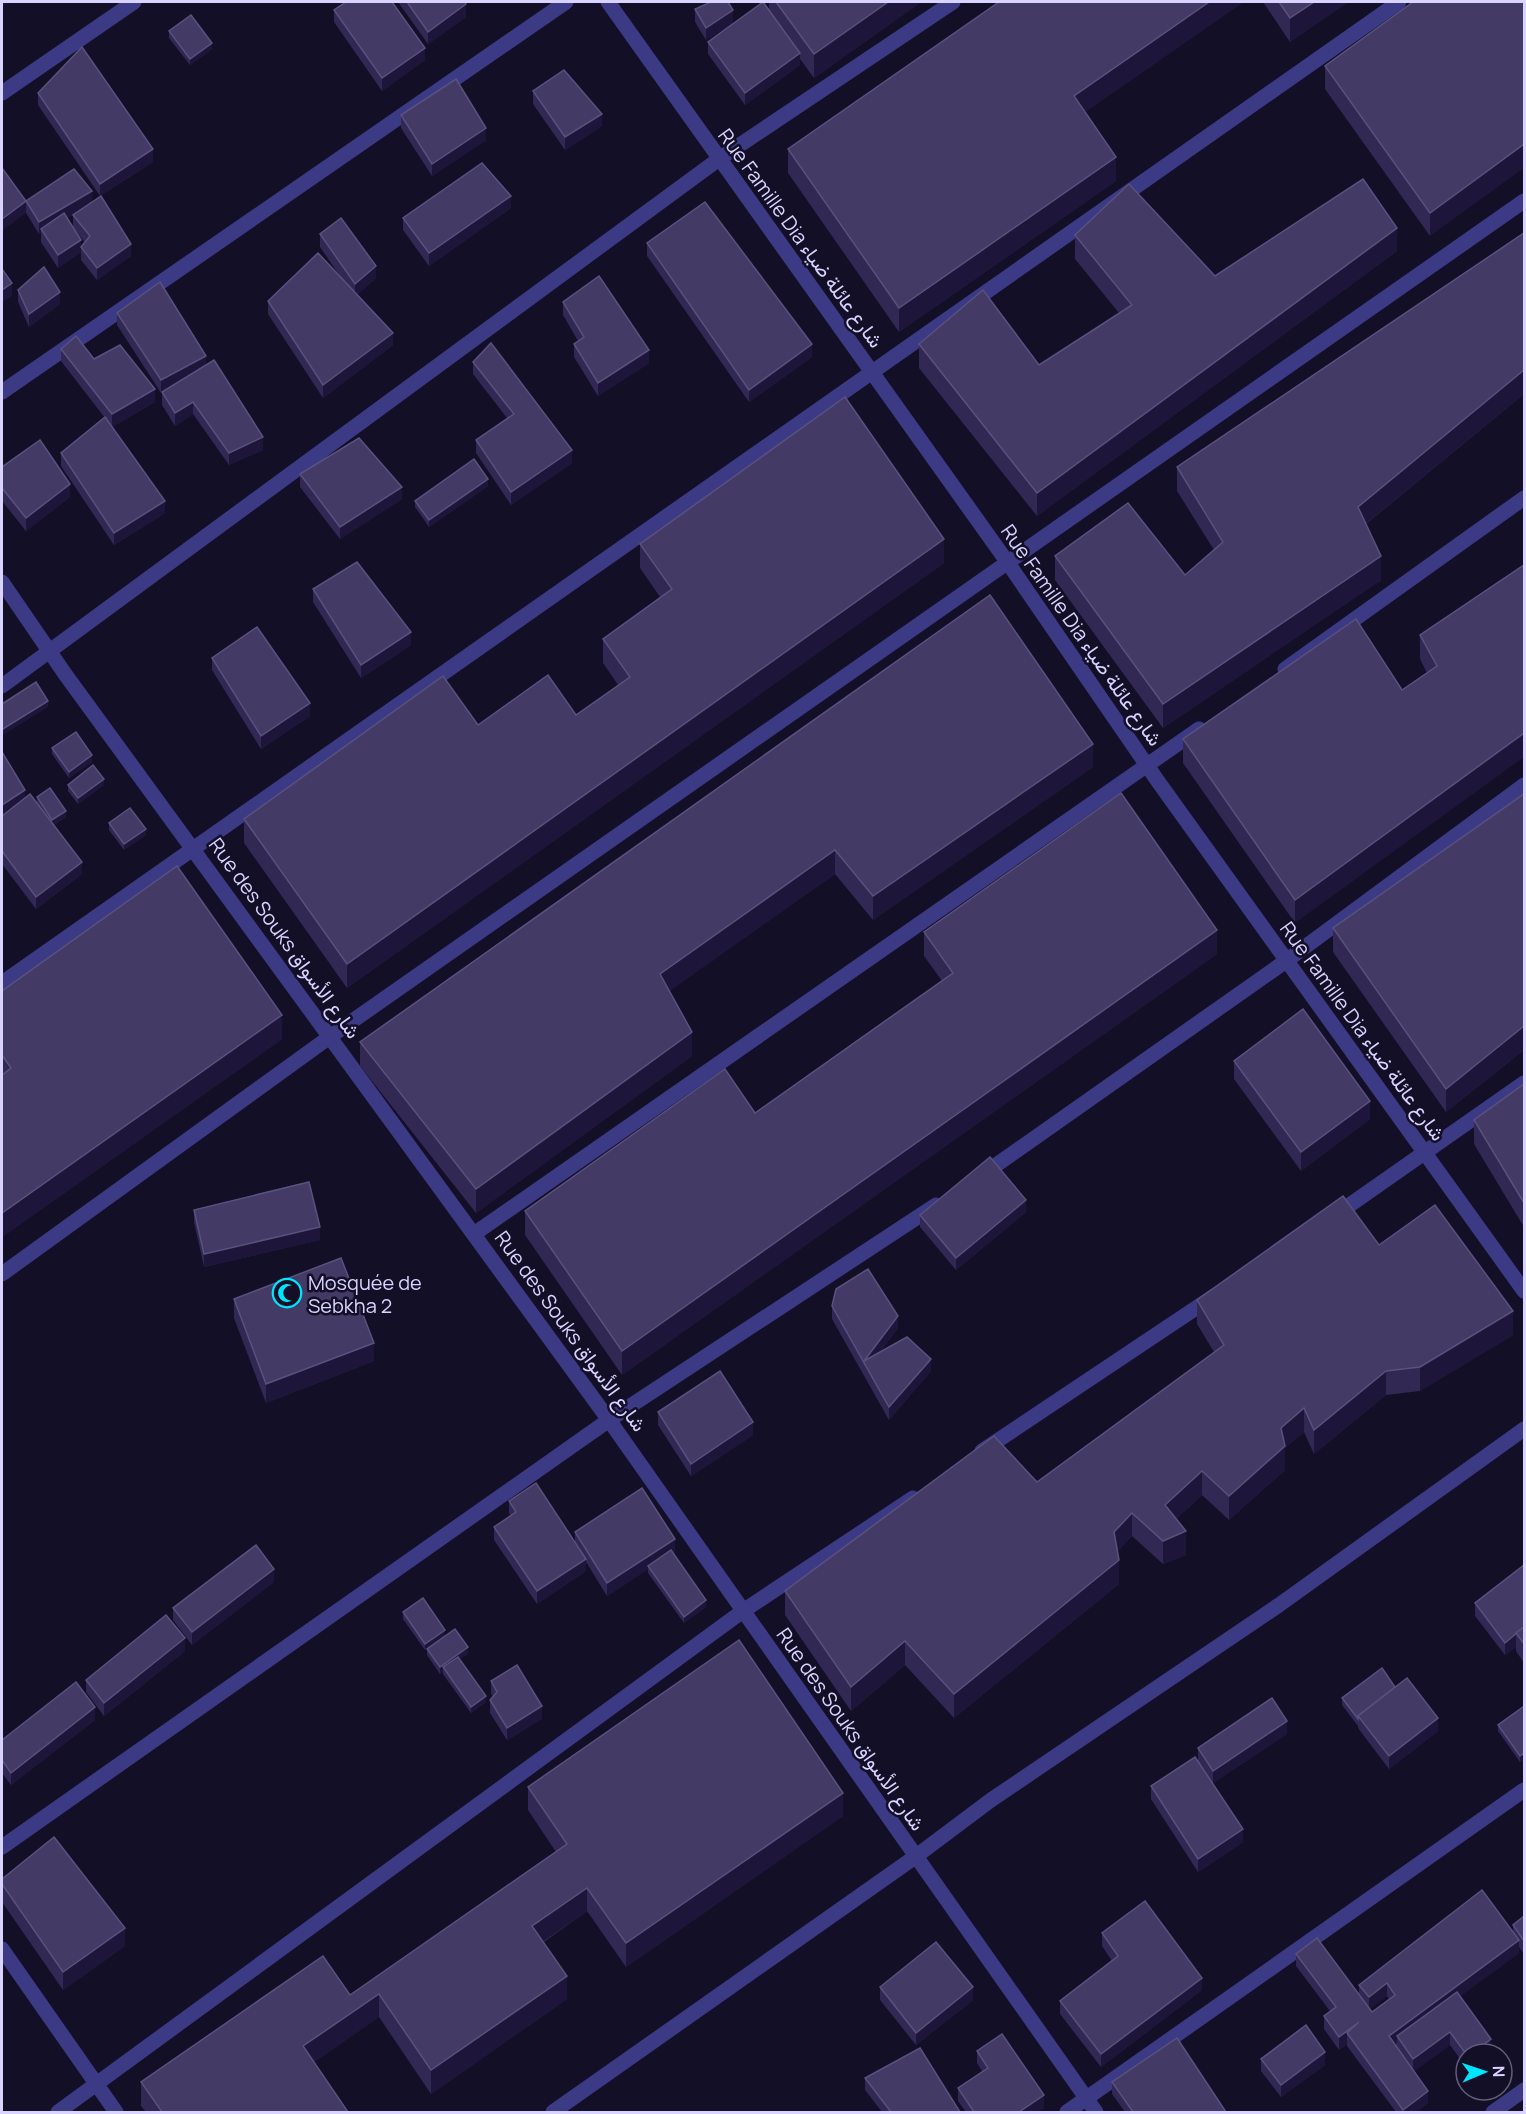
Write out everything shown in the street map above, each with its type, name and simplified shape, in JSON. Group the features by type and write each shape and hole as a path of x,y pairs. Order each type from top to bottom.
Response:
{"street":[{"path":"2,93 134,2"},
{"path":"2,392 566,2"},
{"name":"Rue Famille Dia شارع عائلة ضياء","path":"608,2 1008,563 1286,961 1524,1291"},
{"path":"2,686 718,159 953,2"},
{"path":"2,983 1399,2"},
{"path":"2,1274 331,1036 1524,201"},
{"path":"1273,677 1524,498"},
{"name":"Rue des Souks شارع الأسواق","path":"2,582 50,652 609,1420 1096,2112"},
{"path":"474,1234 1215,718"},
{"path":"971,1182 1286,961 1524,784"},
{"path":"1317,1226 1426,1154 1524,1083"},
{"path":"2,1847 609,1420 951,1195"},
{"path":"971,1459 1228,1286"},
{"path":"554,2112 915,1857 991,1800 1280,1605 1524,1429"},
{"path":"58,2112 743,1611 922,1492"},
{"path":"1066,2112 1524,1790"},
{"path":"2,1949 116,2112"},
{"path":"1493,2112 1524,2090"}],"building":[{"path":"346,2 392,2 425,48 382,78 334,10"},
{"path":"407,2 464,2 466,4 428,32"},
{"path":"711,2 728,2 733,10 706,28 695,9"},
{"path":"763,2 800,53 745,93 708,42"},
{"path":"776,2 888,2 814,54"},
{"path":"999,2 1209,2 1074,96 1116,157 899,308 788,149"},
{"path":"1279,2 1314,2 1290,18"},
{"path":"1413,2 1524,2 1524,144 1430,213 1325,66"},
{"path":"191,15 212,43 190,59 169,31"},
{"path":"82,47 153,149 100,184 38,93"},
{"path":"564,70 602,114 565,137 533,91"},
{"path":"456,79 486,128 432,164 401,115"},
{"path":"482,163 511,196 429,253 403,218"},
{"path":"2,168 26,201 2,219"},
{"path":"74,169 92,191 39,222 26,201"},
{"path":"1363,179 1397,228 1037,493 919,344 983,290 1039,365 1132,305 1075,235 1129,184 1215,276"},
{"path":"101,196 131,244 97,268 81,247 90,236 73,215"},
{"path":"705,202 812,344 749,390 647,243"},
{"path":"64,213 81,240 58,255 41,229"},
{"path":"341,218 376,266 355,284 320,234"},
{"path":"1524,233 1524,370 1358,507 1381,556 1163,704 1055,556 1128,503 1185,575 1223,542 1177,467"},
{"path":"318,253 393,333 323,385 268,301"},
{"path":"44,267 60,292 29,314 18,290"},
{"path":"2,269 12,283 2,290"},
{"path":"599,276 649,350 598,383 574,344 584,337 563,302"},
{"path":"160,282 206,356 161,380 117,313"},
{"path":"76,336 94,359 120,345 155,389 112,414 61,349"},
{"path":"491,343 572,450 511,492 476,440 514,414 473,362"},
{"path":"214,360 263,437 229,453 193,402 175,413 162,392"},
{"path":"845,397 944,539 347,964 244,819 443,676 478,725 548,675 576,715 630,677 603,639 672,589 640,544"},
{"path":"105,417 165,501 114,533 61,453"},
{"path":"359,438 402,487 340,527 300,474"},
{"path":"40,440 70,484 26,518 2,488 2,467"},
{"path":"474,459 488,479 429,520 415,501"},
{"path":"357,562 411,632 361,665 313,589"},
{"path":"1524,565 1524,733 1295,900 1183,739 1356,619 1402,690 1437,666 1420,635"},
{"path":"990,595 1093,744 873,896 835,850 660,974 692,1032 476,1189 360,1042"},
{"path":"257,627 310,703 261,736 212,658"},
{"path":"36,682 48,701 3,729 2,704"},
{"path":"76,732 92,755 69,772 52,748"},
{"path":"2,752 25,790 2,805"},
{"path":"93,765 104,779 78,798 68,785"},
{"path":"50,788 66,811 52,820 37,797"},
{"path":"1121,793 1217,930 622,1351 525,1211 725,1069 755,1113 953,973 924,932"},
{"path":"30,794 82,862 36,897 2,851 2,816"},
{"path":"1524,794 1524,1026 1446,1089 1333,928"},
{"path":"130,808 146,829 124,844 109,823"},
{"path":"177,866 282,1015 2,1213 2,1075 11,1068 2,1055 2,991"},
{"path":"1303,1009 1370,1101 1301,1152 1234,1061"},
{"path":"1524,1084 1524,1203 1474,1120"},
{"path":"990,1157 1026,1200 956,1258 920,1215"},
{"path":"309,1182 320,1227 204,1254 194,1210"},
{"path":"1343,1196 1379,1245 1435,1205 1513,1311 1420,1367 1386,1371 1314,1430 1304,1408 1281,1428 1285,1446 1229,1496 1202,1471 1165,1505 1186,1531 1163,1541 1132,1513 1114,1532 1119,1560 954,1694 905,1641 851,1687 785,1591 994,1436 1037,1482 1224,1345 1197,1300"},
{"path":"341,1258 374,1343 266,1384 234,1299"},
{"path":"868,1269 898,1316 864,1361 907,1337 931,1359 889,1407 832,1306 836,1289"},
{"path":"720,1371 753,1422 691,1464 658,1412"},
{"path":"536,1483 586,1559 537,1591 494,1527 516,1512 509,1501"},
{"path":"642,1488 675,1539 607,1583 575,1532"},
{"path":"256,1545 274,1569 192,1632 173,1608"},
{"path":"671,1550 706,1600 684,1617 648,1566"},
{"path":"1524,1565 1524,1627 1505,1643 1475,1603"},
{"path":"423,1598 445,1630 425,1644 403,1612"},
{"path":"166,1615 185,1638 104,1703 86,1680"},
{"path":"1524,1627 1524,1644 1516,1633"},
{"path":"455,1629 468,1647 440,1667 427,1649"},
{"path":"739,1640 843,1793 626,1943 587,1888 532,1926 567,1976 431,2070 379,1994 303,2046 348,2112 162,2112 141,2082 323,1956 350,1995 567,1844 528,1787"},
{"path":"458,1657 486,1696 471,1707 443,1667"},
{"path":"517,1665 542,1706 507,1728 490,1700 497,1692 491,1681"},
{"path":"1382,1668 1395,1687 1358,1716 1358,1719 1342,1698"},
{"path":"1407,1678 1438,1718 1389,1756 1358,1716"},
{"path":"76,1682 95,1707 11,1773 2,1760 2,1740"},
{"path":"1272,1698 1287,1721 1213,1771 1198,1748"},
{"path":"1523,1707 1524,1753 1520,1756 1498,1725"},
{"path":"1195,1757 1243,1829 1198,1859 1151,1786"},
{"path":"54,1837 125,1928 63,1972 2,1884 2,1879"},
{"path":"1482,1890 1519,1940 1389,2036 1428,2091 1403,2110 1347,2033 1359,2022 1339,2037 1324,2016 1336,2007 1296,1954 1317,1938 1372,2012 1395,1995 1387,1983 1369,1997 1359,1985"},
{"path":"1145,1901 1202,1978 1101,2054 1060,2001 1118,1956 1102,1933"},
{"path":"1524,1916 1524,1941 1513,1925"},
{"path":"936,1942 973,1987 916,2033 880,1987"},
{"path":"1457,1992 1491,2039 1487,2042 1457,2042 1450,2032 1413,2059 1397,2036"},
{"path":"1306,2025 1325,2052 1281,2085 1261,2059"},
{"path":"1002,2034 1044,2095 1019,2112 974,2112 958,2088 988,2068 977,2051"},
{"path":"1177,2038 1226,2112 1133,2112 1112,2082"},
{"path":"920,2048 960,2112 891,2112 865,2078"}],"place":[{"name":"Mosquée de Sebkha 2","path":"287,1293"}]}
